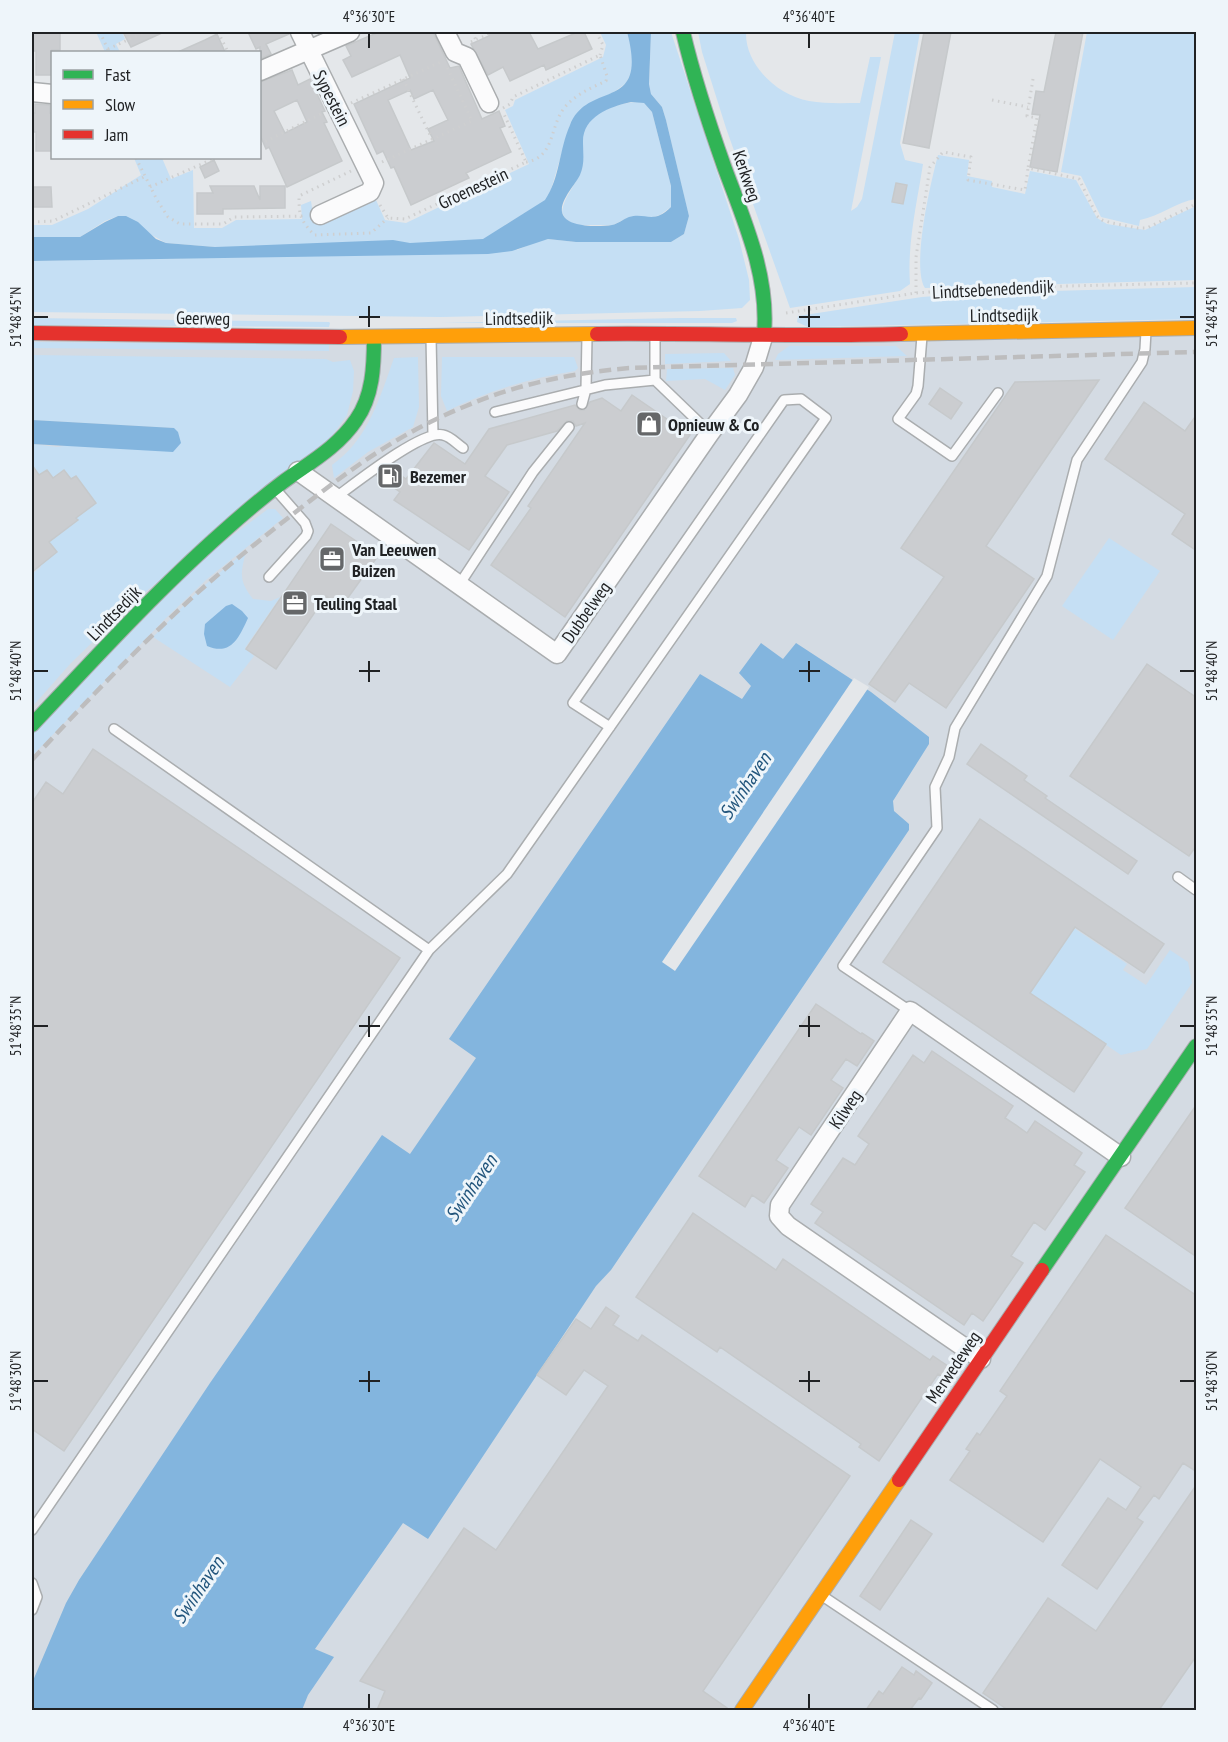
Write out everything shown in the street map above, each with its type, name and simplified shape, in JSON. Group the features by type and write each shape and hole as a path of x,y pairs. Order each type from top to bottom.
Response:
{"main road":[{"name":"Kerkweg","path":"683,32 692,71 760,271 767,314 764,334"},
{"name":"Lindtsedijk","path":"32,725 216,538 334,444 363,408 371,383 374,337 655,333 922,335 1197,328"},
{"name":"Geerweg","path":"32,333 374,337"},
{"name":"Merwedeweg","path":"742,1710 1197,1046"}],"street":[{"name":"Sypestein","path":"300,32 374,183 370,192"},
{"path":"261,71 350,32"},
{"path":"445,32 454,52 452,57 467,57 489,103"},
{"path":"32,92 51,94"},
{"path":"320,215 370,192"},
{"name":"Dubbelweg","path":"298,471 557,654 748,380 764,334"},
{"path":"910,1011 1121,1157"},
{"name":"Kilweg","path":"910,1011 780,1205 779,1216 788,1226 981,1359"}],"lane":[{"path":"910,1011 843,966 937,828 936,787 949,756 955,728 1047,576 1077,460 1142,362 1146,329"},
{"path":"655,333 655,380 710,433"},
{"path":"582,404 586,389 587,334"},
{"path":"922,335 916,394 898,419 952,456 998,393"},
{"path":"431,337 433,435"},
{"path":"495,412 605,384 655,380"},
{"path":"32,1530 429,950 507,874 610,727 826,418 801,399 784,400 573,703 610,727"},
{"path":"459,585 533,472 570,428"},
{"path":"335,498 402,450 433,435 444,435 463,448"},
{"path":"269,577 308,531 305,523 275,489"},
{"path":"114,729 429,950"},
{"path":"1178,877 1197,890"},
{"path":"32,1583 37,1597 32,1610"},
{"path":"821,1595 993,1710"}],"path":[{"path":"100,32 109,51 146,32"},
{"path":"218,32 228,51"},
{"path":"472,32 476,40"},
{"path":"526,162 533,161 546,152 556,122 573,98 606,81 608,76 600,56 603,45 596,32"},
{"name":"Groenestein","path":"387,218 405,219 526,162 501,109 510,104 513,97 600,56"},
{"path":"261,144 452,57 472,121 299,196 299,216 314,235 371,233 387,218 377,197 370,192"},
{"path":"916,293 916,257 930,166 943,152 971,157 968,180 1025,190 1036,118 1027,116 1033,79"},
{"path":"403,80 432,139"},
{"path":"992,100 1028,106"},
{"path":"136,159 144,177 164,210 173,221 184,225 223,224 234,217 320,215"},
{"path":"150,187 213,159"},
{"path":"1028,168 1079,179 1097,216 1102,220 1120,225 1147,228 1197,204"},
{"path":"32,222 53,221 144,177"},
{"name":"Lindtsebenedendijk","path":"791,313 916,293 983,288 1197,283"}],"shaded area":[{"path":"96,32 122,32 125,39 116,44 120,51 105,51"},
{"path":"600,32 627,32 633,56 633,69 626,83 614,92 587,105 570,125 550,193 545,201 505,225 517,250 548,239 576,242 671,242 684,234 689,216 666,120 662,107 651,94 649,84 651,32 671,32 739,239 749,280 750,300 742,308 441,317 32,312 32,261 250,257 215,247 166,243 118,216 105,221 80,237 32,237 32,225 52,225 88,209 141,175 134,159 162,159 171,179 193,170 194,228 222,228 236,220 302,219 301,205 311,201 312,208 320,222 361,203 376,200 385,220 406,223 529,164 505,110 513,106 515,100 603,57 606,45"},
{"path":"698,32 746,32 751,56 765,77 797,98 815,102 860,103 870,57 881,57 851,211 862,199 895,32 920,32 900,143 905,160 923,164 911,239 910,284 900,291 790,308 726,128"},
{"path":"1087,32 1196,32 1196,199 1140,220 1139,226 1101,217 1081,176 1061,172"},
{"path":"644,103 652,112 671,186 671,207 660,215 650,218 627,218 613,225 574,225 565,218 562,212 582,169 582,138 586,126 597,114 605,110 622,104"},
{"path":"938,155 969,160 967,176 992,181 992,187 1025,194 1030,171 1076,180 1097,218 1107,224 1145,230 1196,206 1196,280 925,288 921,277 921,244"},
{"path":"1196,287 1196,319 808,327 797,322 798,316 922,297 976,293"},
{"path":"32,318 330,323 329,327 32,325"},
{"path":"736,318 737,321 732,323 441,323"},
{"path":"32,328 1196,329 1196,1710 32,1710"},
{"path":"32,342 329,345 329,351 32,348"},
{"path":"789,346 896,346 907,356 775,360 778,354"},
{"path":"724,353 731,361 665,364 665,354"},
{"path":"32,355 326,359 333,362 350,360 354,371 353,391 347,415 322,450 139,597 71,663 32,707 32,574 41,567 32,555 44,545 32,527 32,444 57,447 174,428 32,420"},
{"path":"418,357 419,407 413,427 368,452 334,478 332,465 355,443 364,430 378,402 394,358"},
{"path":"442,357 574,357 578,368 575,371 509,386 447,411 441,396"},
{"path":"733,368 735,375 725,390 705,379 666,381 667,369"},
{"path":"268,509 275,509 283,518 207,579 32,756 32,734 206,555"},
{"path":"1109,538 1160,571 1113,640 1062,606"},
{"path":"246,551 242,576 245,587 253,599 271,601 280,597 245,648 254,656 230,687 153,637 200,589"},
{"path":"1074,928 1127,964 1123,970 1146,985 1170,950 1188,962 1192,983 1147,1049 1121,1055 1030,993"}],"water":[{"path":"627,32 651,32 649,84 651,94 662,107 689,216 684,234 671,242 576,242 548,239 512,251 488,254 32,261 32,237 80,237 118,216 126,216 138,222 156,239 166,243 215,247 393,240 410,243 483,239 545,200 554,183 570,125 579,111 624,85 630,75 632,58","holes":["631,102 644,103 652,112 671,186 671,207 654,217 629,217 612,225 583,225 569,221 564,217 562,207 582,171 583,143 587,126 606,110"]},
{"path":"32,420 174,428 178,432 181,443 173,452 32,444"},
{"path":"232,604 248,618 241,632 228,647 222,649 207,646 204,634 205,624 226,606"},
{"name":"Swinhaven","path":"761,643 783,659 796,643 871,692 929,737 929,744 893,801 894,811 909,824 909,830 611,1270 596,1286 428,1539 403,1523 315,1649 334,1657 308,1695 302,1710 32,1710 32,1683 66,1603 210,1383 382,1135 410,1154 476,1058 449,1039 700,674 742,699 751,686 739,673"}],"pier":[{"path":"854,678 869,687 675,971 662,962"}],"building":[{"path":"32,32 60,32 60,50 51,51 51,75 36,75 36,51 32,51"},
{"path":"123,32 164,32 131,47"},
{"path":"248,32 289,32 266,44 271,54 261,59 260,47 256,49"},
{"path":"379,32 433,32 450,68 459,66 482,119 499,111 505,126 500,128 511,152 466,173 469,178 411,205 394,167 391,168 383,151 377,154 354,104 410,78 400,55 352,77 343,60 351,56 346,46","holes":["410,90 414,99 433,90 448,120 428,129 434,141 411,150 388,100"]},
{"path":"487,32 529,32 538,49 578,32 584,32 592,49 546,70 544,65 510,81 503,67 488,75 471,44 489,36"},
{"path":"924,32 951,32 929,148 903,143"},
{"path":"1056,32 1083,32 1057,172 1030,167 1040,115 1032,114 1036,91 1044,92"},
{"path":"217,34 225,51 180,51"},
{"path":"292,70 298,85 310,79 325,111 322,112 327,122 324,123 342,161 287,187 269,147 266,149 261,137 261,82","holes":["297,100 307,122 285,133 274,111"]},
{"path":"35,104 50,105 51,151 36,151 36,132 32,132 32,113 35,113"},
{"path":"214,160 219,171 205,178 200,167"},
{"path":"896,183 907,185 903,204 892,202"},
{"path":"210,186 254,186 260,200 260,186 285,186 285,208 223,209 223,214 197,214 197,193 213,193"},
{"path":"32,187 51,187 52,207 32,207"},
{"path":"1099,380 986,546 1034,579 946,708 909,683 895,702 869,684 944,577 901,548 1015,382"},
{"path":"940,388 962,403 951,419 929,404"},
{"path":"632,395 690,435 565,617 491,565 531,508 528,506 585,423 576,426 573,421 567,421 557,431 507,445 485,476 509,492 469,550 394,500 400,492 377,476 389,467 406,479 434,443 465,464 489,429 575,405 580,410 584,410 590,402 602,398 621,411"},
{"path":"1144,402 1185,431 1197,414 1197,551 1172,534 1185,514 1105,459"},
{"path":"32,465 39,475 47,470 53,478 64,470 71,479 76,476 96,503 49,542 57,552 32,572"},
{"path":"331,524 378,556 342,606 326,596 276,669 246,649"},
{"path":"1147,664 1197,698 1197,845 1189,856 1070,776"},
{"path":"981,744 1027,776 1024,780 1047,796 1045,798 1137,861 1128,874 967,764"},
{"path":"93,749 400,958 64,1451 32,1429 32,803 46,782 63,794"},
{"path":"980,819 1164,944 1144,973 1075,927 1030,993 1106,1044 1074,1092 883,962"},
{"path":"816,1004 874,1041 857,1066 846,1059 831,1080 843,1088 811,1135 799,1127 776,1160 788,1168 764,1203 752,1195 745,1207 699,1176"},
{"path":"932,1051 1013,1106 1005,1118 1027,1133 1035,1121 1082,1153 1074,1165 1085,1172 1045,1230 1034,1222 1011,1256 1023,1263 983,1321 972,1313 964,1325 815,1223 823,1212 811,1204 843,1158 855,1165 869,1144 858,1136 913,1055 924,1063"},
{"path":"1197,1104 1197,1257 1125,1208"},
{"path":"693,1213 776,1270 783,1259 930,1360 933,1356 955,1371 948,1380 938,1374 879,1461 859,1447 861,1444 720,1347 717,1352 636,1297"},
{"path":"1106,1235 1197,1296 1197,1472 1183,1463 1159,1499 1154,1495 1137,1518 1143,1522 1097,1589 1062,1565 1108,1498 1126,1510 1141,1487 1100,1459 1043,1542 950,1480 970,1451 966,1449 977,1433 980,1435 1007,1396 1000,1391"},
{"path":"606,1307 619,1316 613,1325 638,1341 642,1335 850,1476 703,1691 727,1710 377,1710 385,1691 360,1681 464,1528 496,1550 608,1386 584,1370 566,1395 537,1375 576,1319 591,1329"},
{"path":"1197,1484 1197,1655 1159,1710 1008,1710 983,1693 1048,1598 1096,1631"},
{"path":"911,1520 932,1534 880,1610 860,1596"},
{"path":"902,1667 914,1675 916,1671 932,1683 921,1699 919,1698 910,1710 866,1710 879,1691 883,1694"}],"railway":[{"path":"32,760 174,615 268,534 375,454 418,428 485,398 546,381 629,368 1196,352"}],"traffic: fast":[{"path":"683,32 708,118 754,250 763,291 764,334"},
{"path":"32,725 174,577 253,506 322,454 349,430 362,411 369,391 373,370 374,337"},
{"path":"1042,1270 1196,1046"}],"traffic: slow":[{"path":"901,334 1196,328"},
{"path":"340,337 597,334"},
{"path":"742,1710 899,1480"}],"traffic: jam":[{"path":"32,333 340,337"},
{"path":"597,334 901,334"},
{"path":"899,1480 1042,1270"}],"place":[{"name":"Opnieuw & Co","path":"649,424"},
{"name":"Bezemer","path":"390,476"},
{"name":"Van Leeuwen Buizen","path":"332,559"},
{"name":"Teuling Staal","path":"295,603"}]}
